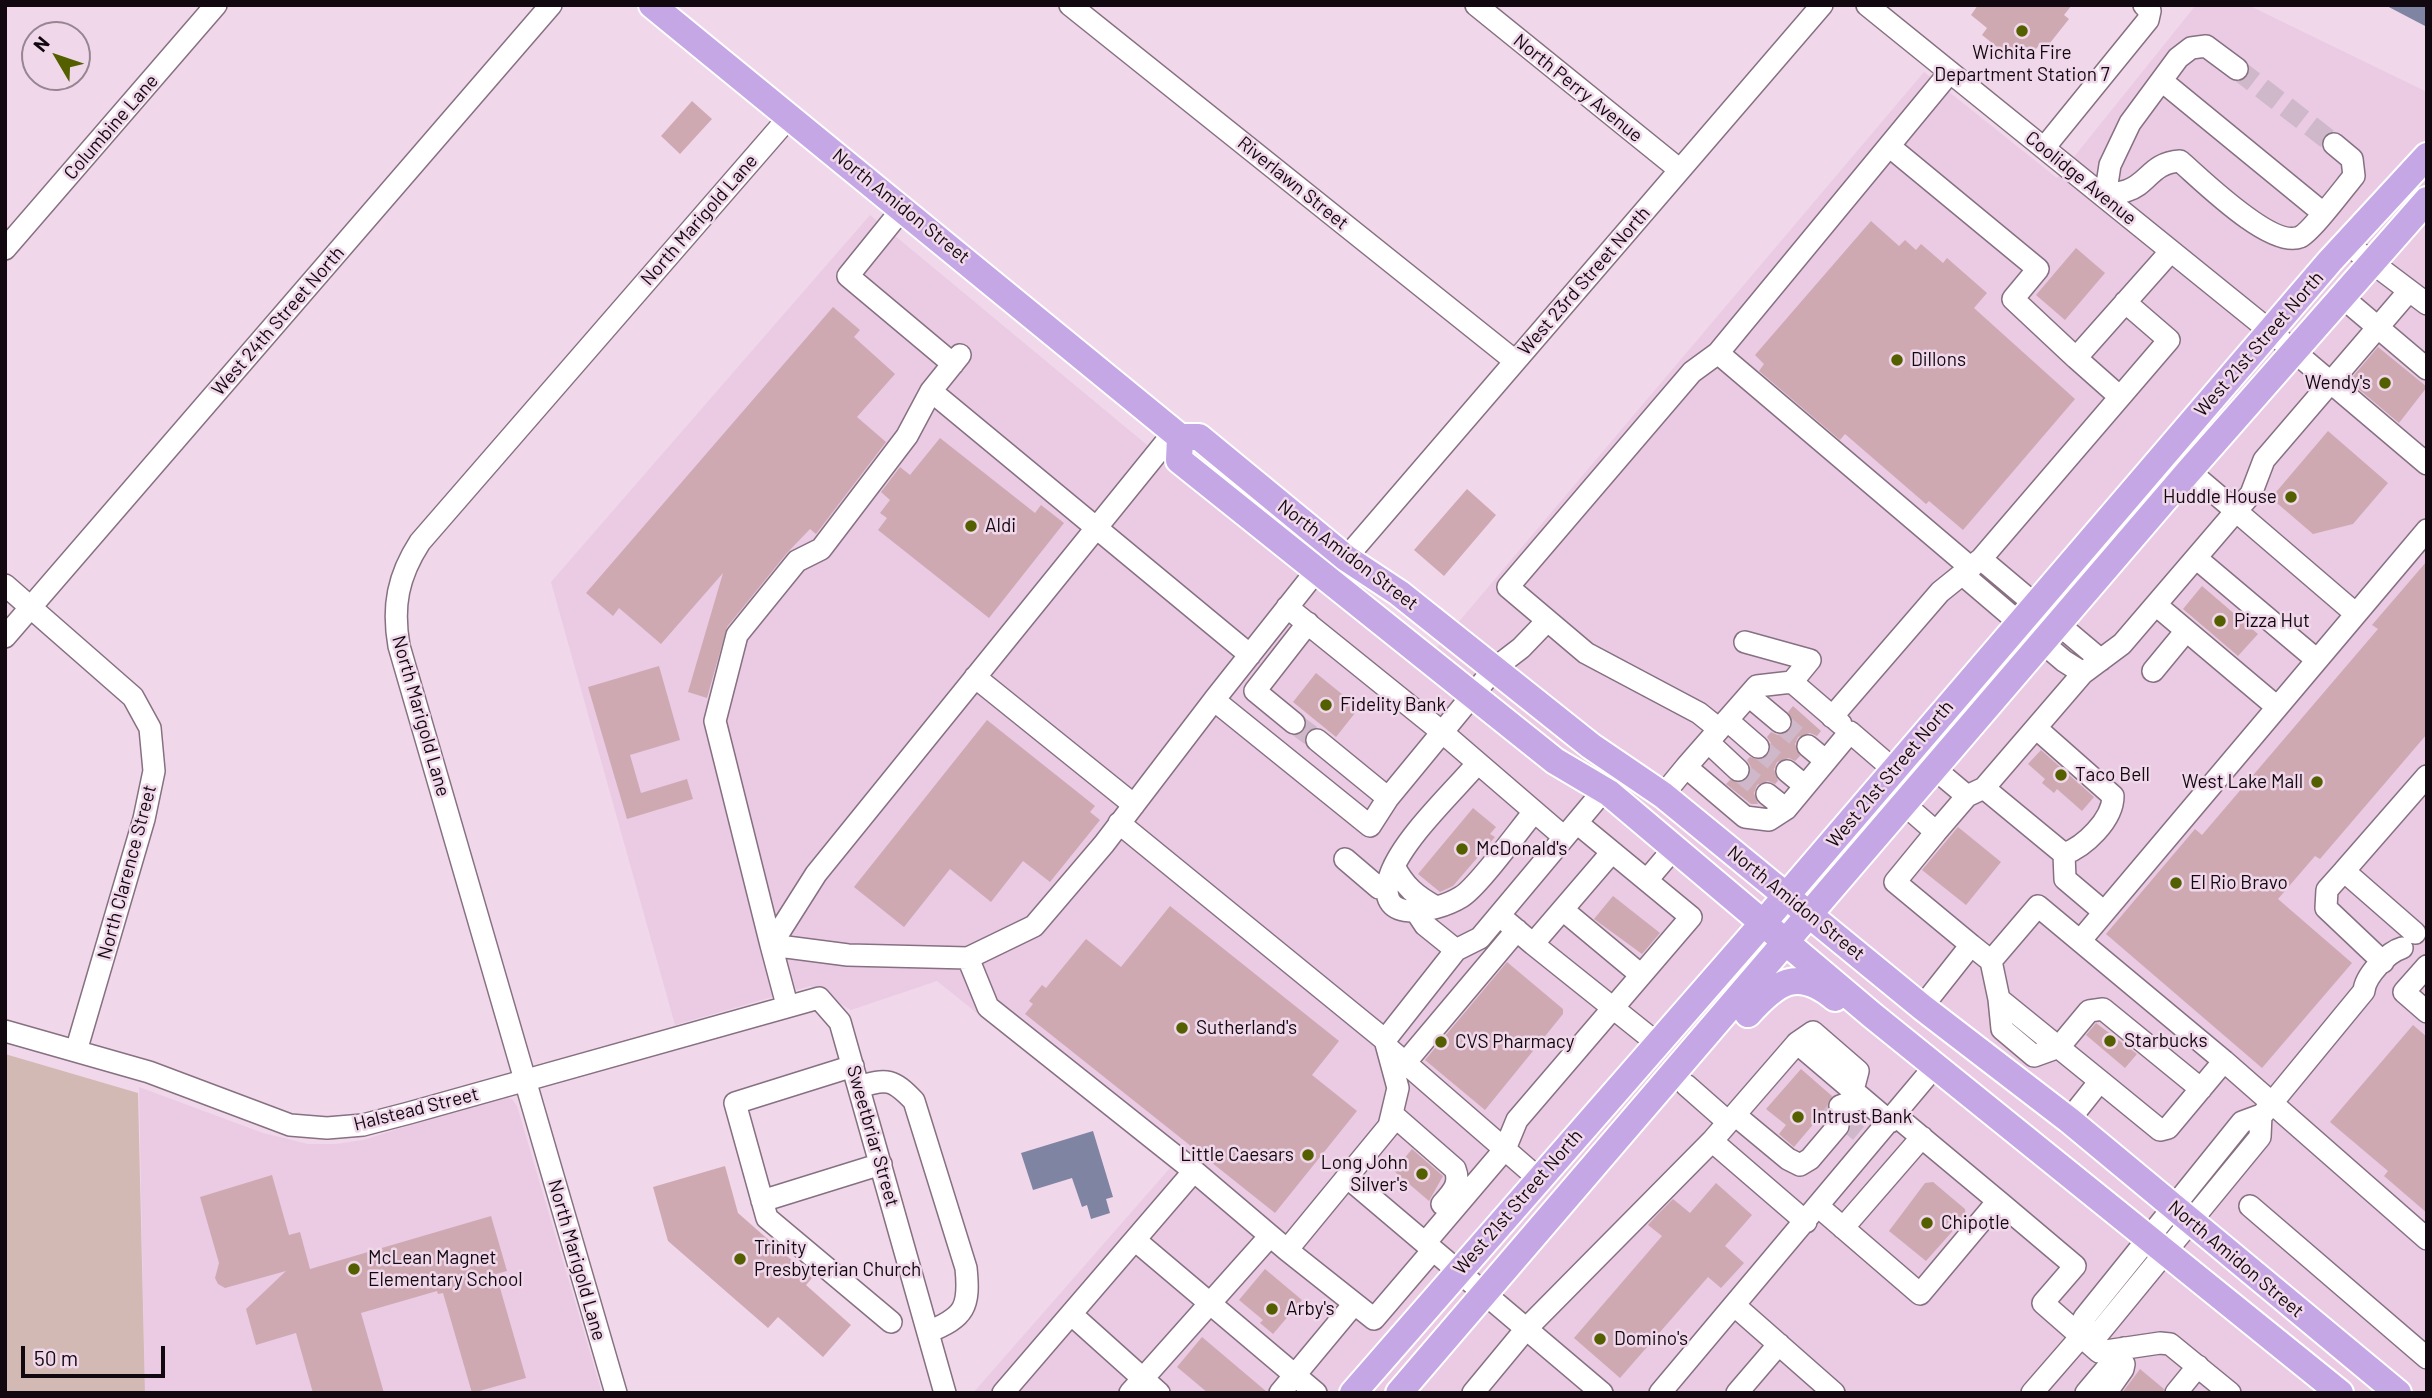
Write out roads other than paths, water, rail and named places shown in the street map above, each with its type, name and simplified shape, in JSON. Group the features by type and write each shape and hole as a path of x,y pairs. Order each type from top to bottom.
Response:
{"main road":[{"name":"North Amidon Street","path":"652,5 1177,434 1199,437 1346,558 1399,593 1591,746 1663,795 1922,1007 2069,1120 2398,1393"},
{"name":"West 21st Street North","path":"1353,1393 1787,896 2346,243 2427,156"},
{"name":"West 21st Street North","path":"1399,1393 1584,1181 2189,471 2342,297 2422,213"},
{"name":"North Amidon Street","path":"1177,434 1179,460 1555,761 1604,790 1675,847 1872,1015 2340,1393"},
{"path":"1584,1181 1620,1161 1769,990 1784,983 1808,982 1821,986 1857,1016 1872,1015"}],"street":[{"name":"Columbine Lane","path":"5,249 216,5"},
{"name":"West 24th Street North","path":"5,637 551,5"},
{"name":"Riverlawn Street","path":"1070,5 1515,361"},
{"name":"North Perry Avenue","path":"1476,5 1680,170"},
{"name":"West 23rd Street North","path":"1346,558 1822,5"},
{"path":"2044,148 2148,20 2150,11 2144,5"},
{"name":"Coolidge Avenue","path":"1880,9 1950,72 2295,351 2425,462"},
{"path":"2105,197 2110,165 2130,123 2178,58 2192,48 2206,46 2236,69"},
{"path":"1758,747 1718,730 1699,713 1586,653 1508,587 1692,372 1718,353 1950,72"},
{"path":"2162,81 2323,213"},
{"name":"North Marigold Lane","path":"616,1393 399,646 396,598 406,564 443,515 790,116"},
{"path":"2105,197 2138,184 2166,162 2180,161 2259,227 2287,240 2302,237 2354,176 2352,159 2334,144"},
{"path":"1889,146 2038,269 2012,299 2120,397"},
{"path":"787,1005 715,721 737,635 797,561 821,549 907,436 931,391 957,360 848,276 903,208"},
{"path":"2346,243 2427,304"},
{"path":"2076,358 2171,251"},
{"path":"2224,1061 2168,1128 2160,1130 1999,999 1991,961 1895,882 1936,832 2036,728 2083,673 2122,644 2156,605 2251,494 2264,460 2409,291"},
{"path":"2342,297 2427,369"},
{"path":"1832,717 1940,592 1972,567 2169,340 2125,302"},
{"path":"1718,353 2051,634 2083,673"},
{"path":"931,391 1094,529 1250,655"},
{"path":"771,945 816,874 1094,529 1177,434"},
{"path":"2189,471 2356,614"},
{"path":"2080,941 2427,530"},
{"path":"2196,558 2317,660"},
{"path":"771,945 848,955 968,958 1034,926 1119,823 1317,570"},
{"name":"North Clarence Street","path":"5,584 133,697 150,728 154,771 144,819 76,1051"},
{"path":"2156,605 2277,707"},
{"path":"1287,607 1442,732 1534,812 1612,852 1691,917 1517,1120 1505,1149 1424,1242"},
{"path":"1214,700 1370,826 1388,798 1495,668 1521,648 1547,621"},
{"path":"1294,723 1255,691 1308,624"},
{"path":"2153,671 2186,631"},
{"path":"2051,634 2101,660"},
{"path":"1663,795 1757,687 1792,682 1810,660 1745,642"},
{"path":"975,677 1134,804"},
{"path":"1792,682 1894,769"},
{"path":"1749,695 1780,722"},
{"path":"2036,728 2113,796 2109,814 2078,850 2064,854"},
{"path":"1718,730 1738,770"},
{"path":"1686,767 1745,817 1769,820 1786,809 1850,732"},
{"path":"1317,740 1388,798"},
{"path":"1808,746 1826,761"},
{"path":"1477,764 1402,852 1394,866 1387,892 1391,902 1401,911 1427,910 1463,897 1534,812"},
{"path":"1936,769 1976,792 2064,854"},
{"path":"1787,771 1805,786"},
{"path":"2383,962 2326,908 2327,890 2427,776"},
{"path":"1287,1250 1389,1126 1398,1088 1393,1052 1457,950 1480,938 1604,790"},
{"path":"1767,794 1786,809"},
{"path":"1905,805 1936,832"},
{"path":"1119,823 1393,1052 1539,1179"},
{"path":"1647,880 1675,847"},
{"path":"1393,1052 1441,1002 1463,995 1525,937 1563,910 1612,852"},
{"path":"2064,854 2064,879 2104,912"},
{"path":"1345,859 1379,888"},
{"path":"2344,871 2415,942"},
{"path":"1991,961 2038,906 2224,1061 2266,1110 2427,1239"},
{"path":"1427,910 1425,925 1457,950"},
{"path":"1563,910 1641,975"},
{"path":"1499,915 1658,1044"},
{"path":"2032,1393 2083,1334 2084,1318 2157,1245 2181,1214 2260,1137 2266,1110 2364,991 2365,983 2393,950 2415,942"},
{"path":"2364,991 2372,990 2415,942"},
{"path":"1922,1007 1971,945"},
{"path":"968,958 988,1007 1194,1171 1399,1340"},
{"path":"2427,966 2404,992 2427,1012"},
{"name":"Sweetbriar Street","path":"787,1005 820,998 840,1022 945,1393"},
{"name":"Halstead Street","path":"5,1031 149,1072 290,1125 327,1128 363,1125 787,1005"},
{"path":"2059,1047 2089,1011 2096,1007 2103,1009 2201,1088"},
{"path":"1473,1393 1526,1329 1712,1141 1797,1043 1847,1113 1893,1119 1922,1137 2075,1266 2043,1303 2083,1334 2099,1352 2170,1344 2230,1393"},
{"path":"853,1066 734,1103 767,1218 891,1322"},
{"path":"1660,1393 1935,1066"},
{"path":"859,1087 879,1080 897,1083 914,1101 966,1268 968,1292 965,1309 950,1323 928,1332"},
{"path":"2069,1120 2100,1081"},
{"path":"1686,1085 1800,1165 1822,1145 1847,1113"},
{"path":"1394,1107 1482,1175"},
{"path":"1374,1320 1424,1242 1458,1178 1455,1169 1394,1107"},
{"path":"1843,1228 1922,1137"},
{"path":"1712,1141 1812,1215 1843,1228 1920,1294 1998,1201"},
{"path":"762,1201 881,1164"},
{"path":"1003,1393 1194,1171"},
{"path":"1347,1177 1602,1393"},
{"path":"2250,1206 2427,1359"},
{"path":"1140,1234 1316,1393"},
{"path":"1136,1385 1270,1236"},
{"path":"1280,1393 1354,1304"},
{"path":"1734,1306 1834,1393"},
{"path":"1072,1314 1136,1385 1159,1393"},
{"path":"1737,1393 1779,1344"},
{"path":"2086,1393 2124,1348"},
{"path":"2106,1393 2123,1370 2124,1348"},
{"path":"2176,1393 2202,1370"},
{"path":"2192,1393 2202,1370"}],"water":[{"path":"2385,5 2427,5 2427,27"},
{"path":"1093,1131 1113,1197 1106,1199 1110,1213 1091,1219 1087,1205 1082,1207 1072,1178 1033,1190 1021,1153"}],"tunnel":[{"path":"2237,69 2334,144"},
{"path":"1780,722 1808,746"},
{"path":"1294,723 1317,740"},
{"path":"1758,747 1787,771"},
{"path":"1738,770 1767,794"},
{"path":"1829,1120 1840,1106"},
{"path":"1845,1133 1856,1120"}],"place":[{"name":"Wichita Fire Department Station 7","path":"2022,31"},
{"name":"Dillons","path":"1897,360"},
{"name":"Wendy's","path":"2385,383"},
{"name":"Huddle House","path":"2291,497"},
{"name":"Aldi","path":"971,526"},
{"name":"Pizza Hut","path":"2220,621"},
{"name":"Fidelity Bank","path":"1326,705"},
{"name":"Taco Bell","path":"2061,775"},
{"name":"West Lake Mall","path":"2317,782"},
{"name":"McDonald's","path":"1462,849"},
{"name":"El Rio Bravo","path":"2176,883"},
{"name":"Sutherland's","path":"1182,1028"},
{"name":"Starbucks","path":"2110,1041"},
{"name":"CVS Pharmacy","path":"1441,1042"},
{"name":"Intrust Bank","path":"1798,1117"},
{"name":"Little Caesars","path":"1308,1155"},
{"name":"Long John Silver's","path":"1422,1174"},
{"name":"Chipotle","path":"1927,1223"},
{"name":"Trinity Presbyterian Church","path":"740,1259"},
{"name":"McLean Magnet Elementary School","path":"354,1269"},
{"name":"Arby's","path":"1272,1309"},
{"name":"Domino's","path":"1600,1339"}]}
